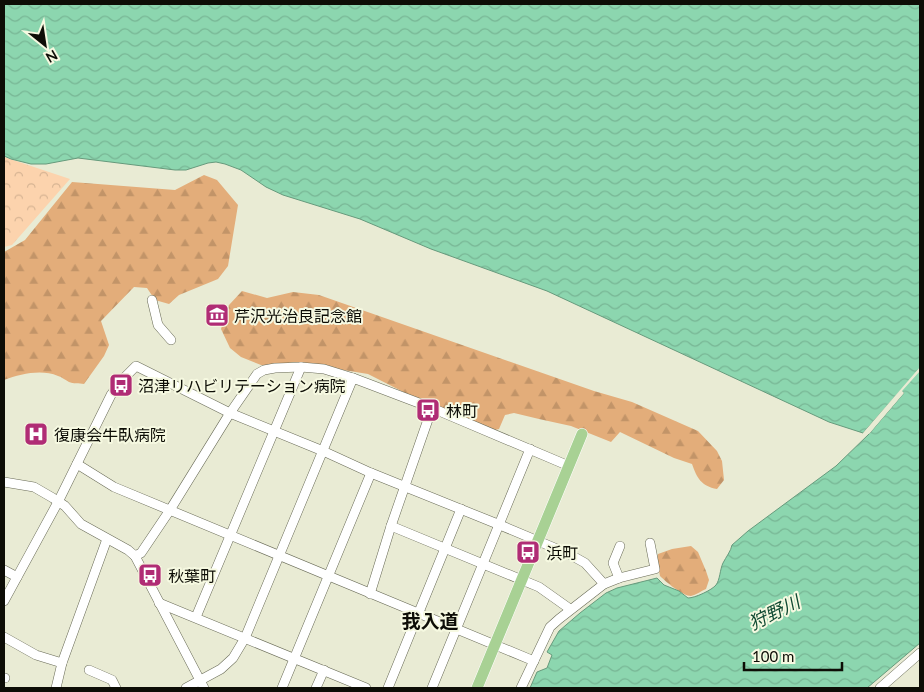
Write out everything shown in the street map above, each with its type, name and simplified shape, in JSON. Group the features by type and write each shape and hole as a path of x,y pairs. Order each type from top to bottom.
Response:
{"main road":[{"path":"477,688 582,434"}],"street":[{"path":"152,300 158,325 171,340"},
{"path":"4,601 58,502 112,395 122,380 136,366 230,413 371,473 500,524 577,558 585,563 604,584"},
{"path":"196,618 301,367"},
{"path":"135,556 141,553 170,510 230,413 257,374 264,370 301,367 324,369 353,378 432,408 569,466"},
{"path":"186,688 202,685 221,669 233,658 245,638 353,378"},
{"path":"370,594 404,486 432,408"},
{"path":"432,688 530,449"},
{"path":"77,464 114,487 534,661"},
{"path":"282,688 371,473"},
{"path":"4,482 34,487 65,506 81,524 108,538 135,556 202,685"},
{"path":"388,688 461,509"},
{"path":"391,526 539,587 570,609"},
{"path":"56,688 62,663 108,538"},
{"path":"521,688 550,628 570,609 604,584 619,578 655,569 650,543"},
{"path":"619,578 613,563 620,546"},
{"path":"4,570 17,577"},
{"path":"159,603 366,688"},
{"path":"4,637 36,655 62,663"},
{"path":"880,688 920,653"},
{"path":"89,670 112,680 116,688"},
{"path":"316,688 324,670"}],"green space":[{"path":"4,157 70,179 12,245 4,247"},
{"path":"204,175 217,180 238,205 228,266 218,279 179,295 169,304 155,300 147,288 134,287 101,321 109,345 104,356 84,384 71,383 59,376 45,373 24,374 4,380 4,252 25,240 72,182 175,190"},
{"path":"242,291 267,298 293,292 319,295 594,391 632,402 698,431 717,451 722,461 724,480 717,489 707,486 698,477 692,464 674,458 620,432 611,442 571,426 514,413 505,415 499,429 495,430 421,401 368,374 294,362 270,366 261,365 241,357 230,348 221,329 229,305"},
{"path":"691,546 698,552 709,580 706,589 691,596 679,591 660,576 657,561 658,554 672,549"}],"water":[{"name":"狩野川","path":"4,4 920,4 920,643 867,688 530,688 537,672 547,668 552,655 547,652 559,631 606,593 617,588 657,578 664,585 679,591 688,598 699,595 714,587 732,545 836,466 869,434 904,393 900,391 863,433 829,422 547,291 431,249 360,219 283,195 266,187 241,170 225,164 216,162 186,170 175,170 78,158 46,164 31,164 4,156"}],"pier":[{"path":"920,367 920,371 902,391 904,393 869,434 863,433"}],"place":[{"name":"芹沢光治良記念館","path":"217,315"},
{"name":"沼津リハビリテーション病院","path":"121,385"},
{"name":"林町","path":"428,410"},
{"name":"復康会牛臥病院","path":"36,434"},
{"name":"浜町","path":"528,552"},
{"name":"秋葉町","path":"150,575"}],"district":[{"name":"我入道","path":"430,620"}]}
